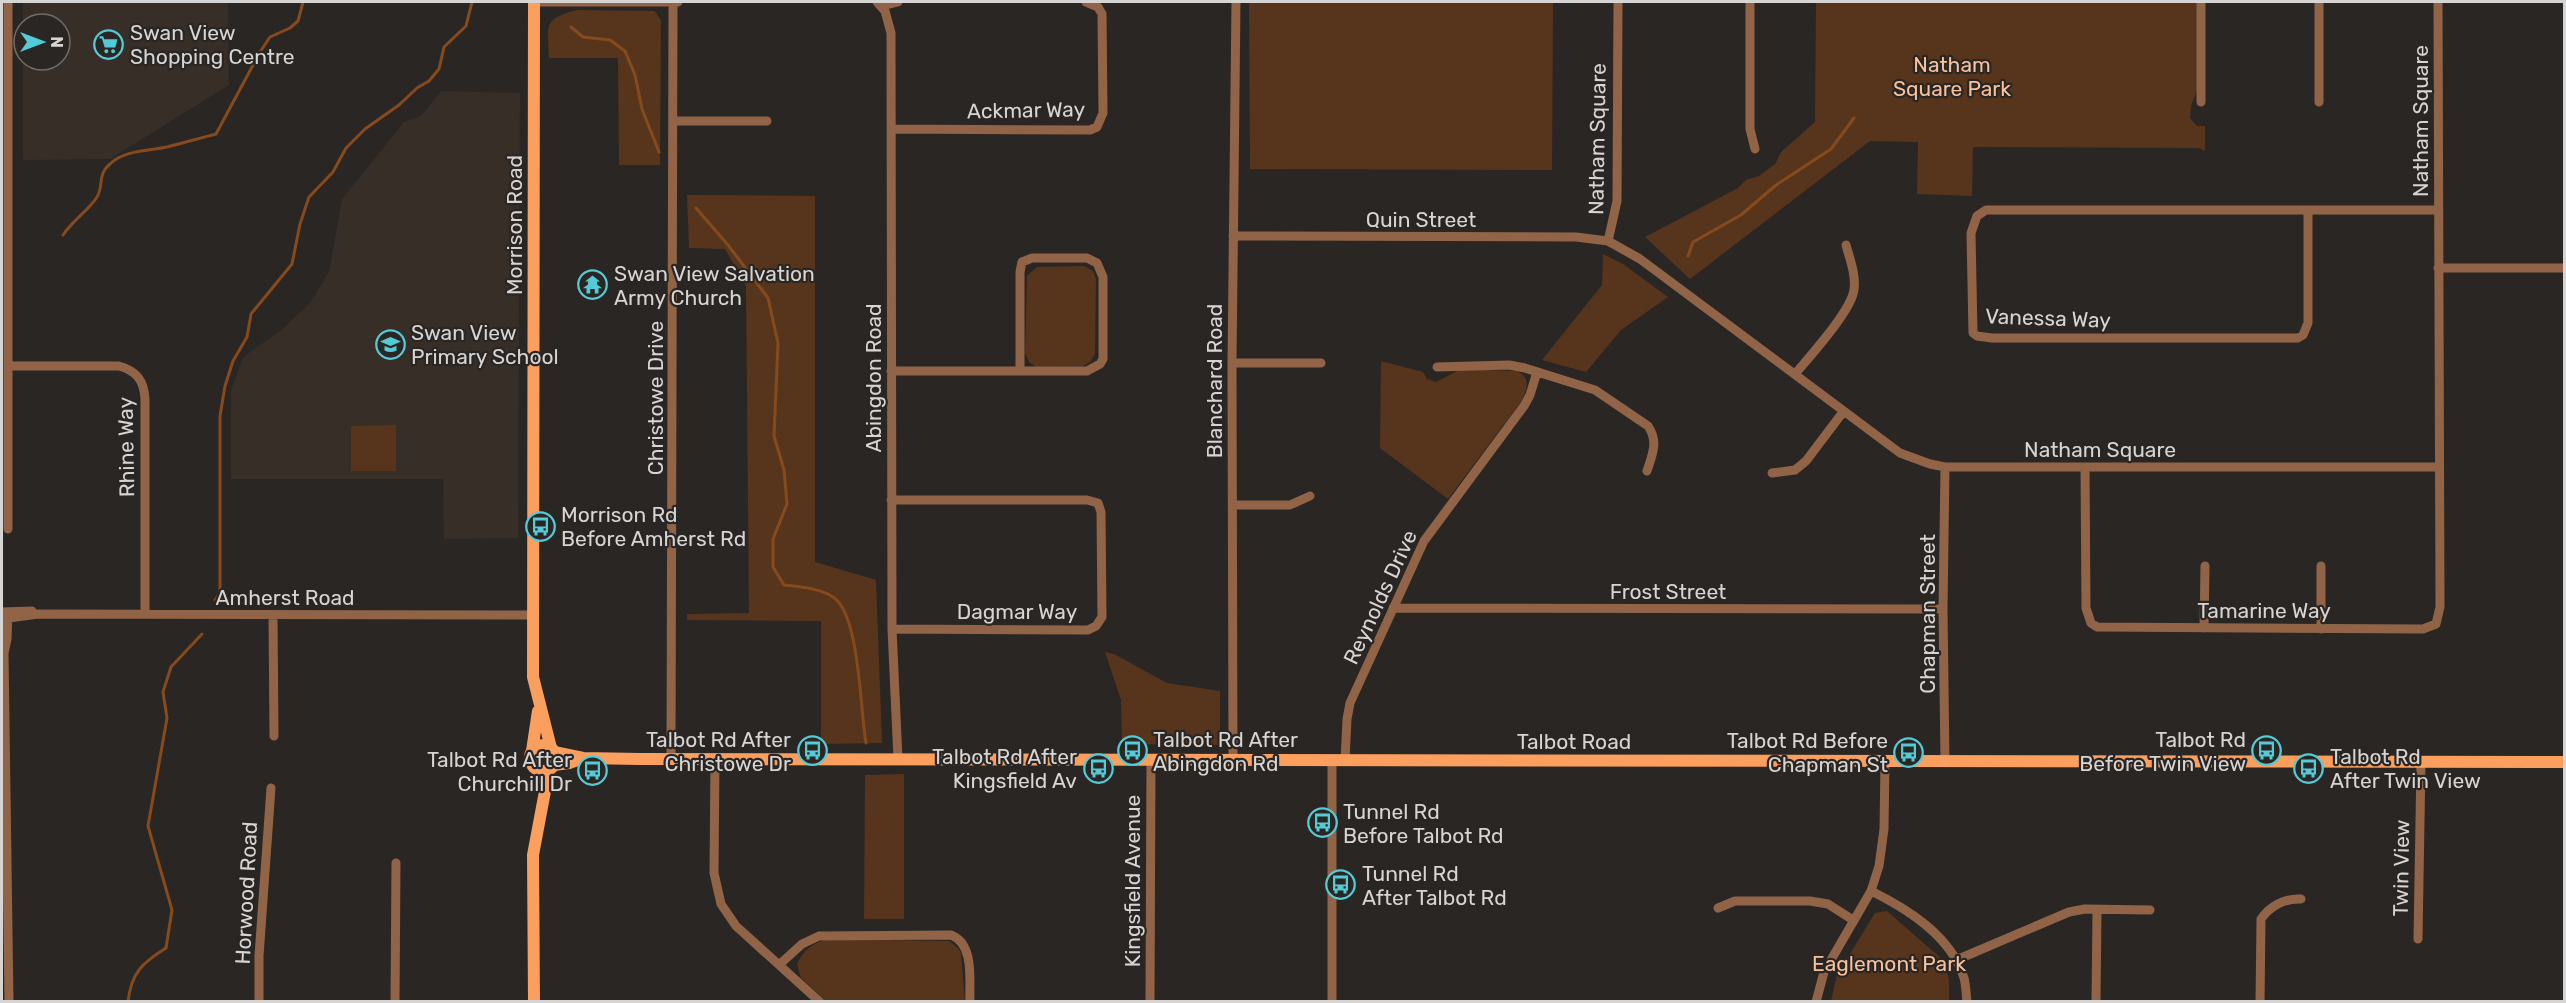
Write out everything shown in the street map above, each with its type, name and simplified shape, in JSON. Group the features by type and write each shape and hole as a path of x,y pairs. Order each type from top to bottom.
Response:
{"main road":[{"name":"Morrison Road","path":"534,2 533,677 552,759 533,855 534,1002"},
{"name":"Morrison Road","path":"538,700 537,723 530,760 543,800"},
{"path":"532,751 541,745 552,759 539,771 534,768"},
{"name":"Talbot Road","path":"552,759 2565,762"}],"street":[{"path":"8,2 5,193 8,366 5,492 8,529"},
{"path":"534,2 679,2"},
{"name":"Christowe Drive","path":"671,759 674,2"},
{"path":"880,4 898,2"},
{"name":"Ackmar Way","path":"891,129 1090,129 1097,127 1103,113 1102,14 1098,7 1086,2"},
{"name":"Blanchard Road","path":"1233,760 1232,363 1236,2"},
{"name":"Natham Square","path":"1618,2 1617,201 1608,241 1640,259 1900,453 1930,464 1945,466 2438,467 2438,2"},
{"path":"1750,2 1750,129 1755,149"},
{"path":"2201,2 2201,102"},
{"path":"2319,2 2319,102"},
{"name":"Abingdon Road","path":"880,4 891,33 892,629 898,759"},
{"path":"674,121 766,121"},
{"name":"Vanessa Way","path":"2308,210 2308,323 2303,335 2298,338 1992,338 1977,336 1973,333 1971,233 1977,216 1986,210 2308,210 2438,210"},
{"name":"Quin Street","path":"1233,236 1576,237 1608,241"},
{"path":"1796,374 1842,315 1852,297 1854,270 1846,245"},
{"path":"891,371 1020,371 1087,371 1100,364 1103,359 1103,277 1097,263 1087,258 1032,258 1022,262 1020,272 1020,371"},
{"path":"2438,268 2565,268"},
{"path":"1232,363 1321,363"},
{"path":"1437,367 1509,365 1595,390 1648,426 1655,442 1647,471"},
{"name":"Rhine Way","path":"8,366 119,366 139,377 145,399 145,614"},
{"name":"Reynolds Drive","path":"1346,760 1347,719 1350,703 1424,541 1524,406 1537,372"},
{"path":"1772,473 1796,470 1806,461 1843,412"},
{"name":"Chapman Street","path":"1945,466 1943,609 1945,762"},
{"name":"Tamarine Way","path":"2085,467 2085,608 2091,623 2106,629 2423,629 2436,624 2440,607 2438,467"},
{"path":"1233,504 1290,504 1310,496"},
{"name":"Dagmar Way","path":"891,500 1088,500 1098,503 1101,512 1102,617 1096,626 1088,630 892,629"},
{"path":"2204,628 2205,566"},
{"path":"2321,566 2321,629"},
{"name":"Frost Street","path":"1393,608 1943,609"},
{"name":"Amherst Road","path":"5,615 29,610 38,614 532,615"},
{"path":"5,615 7,639 3,651 9,1002"},
{"path":"273,615 274,736"},
{"path":"715,759 714,873 718,896 726,914 736,926 819,1002"},
{"name":"Kingsfield Avenue","path":"1150,1002 1151,760"},
{"path":"1332,760 1332,1002"},
{"path":"1816,1002 1824,972 1852,920 1871,891 1879,866 1883,838 1885,761"},
{"name":"Twin View","path":"2418,939 2421,762"},
{"name":"Horwood Road","path":"259,1002 259,956 271,788"},
{"path":"395,1002 396,862"},
{"path":"1871,891 1898,904 1927,924 1954,958 1964,978 1967,1002"},
{"path":"2260,1002 2260,927 2266,912 2286,900 2301,899"},
{"path":"1718,908 1735,901 1810,901 1828,904 1852,920"},
{"path":"2096,1002 2097,910"},
{"path":"1954,958 1961,958 2070,912 2150,910"},
{"path":"780,964 802,944 819,936 951,935 959,940 968,956 970,1002"}],"shaded area":[{"path":"23,2 228,2 229,85 110,159 23,160 23,72 72,72 72,12 23,12"},
{"name":"Swan View Primary School","path":"441,91 520,93 518,538 444,539 443,479 231,479 231,391 243,357 280,331 309,304 329,272 342,199 404,122 421,116"}],"green space":[{"path":"1249,2 1553,2 1552,170 1250,169"},
{"name":"Natham Square Park","path":"1816,2 2198,2 2198,87 2191,106 2190,118 2197,126 2205,126 2205,151 2199,148 1973,147 1972,196 1917,194 1918,142 1870,141 1690,279 1645,237 1738,188 1746,180 1759,176 1775,164 1781,152 1815,122"},
{"path":"577,10 655,11 661,21 660,165 619,165 618,58 549,58 548,31 552,21"},
{"path":"687,195 815,196 815,562 876,580 882,743 821,744 821,621 687,620 687,614 749,613 746,286 725,249 689,248"},
{"path":"1603,254 1623,264 1668,297 1621,330 1586,372 1542,360 1602,285"},
{"path":"1084,266 1093,271 1096,279 1095,354 1090,362 1083,366 1036,367 1029,362 1025,353 1027,276 1037,267"},
{"path":"1381,361 1423,372 1427,379 1436,382 1461,369 1516,371 1526,381 1525,394 1520,403 1448,499 1380,448"},
{"path":"396,425 396,471 351,471 351,426"},
{"path":"1105,652 1114,654 1167,683 1220,691 1220,742 1217,745 1122,744 1121,700"},
{"path":"904,774 904,919 864,919 865,775"},
{"name":"Eaglemont Park","path":"1887,911 1943,960 1949,979 1949,1001 1831,1001 1837,975 1875,913"},
{"path":"830,939 949,941 961,953 965,1001 826,1001 801,978 797,964 810,947"}],"waterway":[{"path":"63,235 97,197 103,172 116,159 216,134 260,52 270,37 290,28 298,21 303,2"},
{"path":"215,600 220,593 220,416 225,386 233,361 247,337 251,314 292,264 300,224 309,197 333,172 346,148 365,129 429,81 439,69 444,47 466,26 472,2"},
{"path":"571,27 583,37 610,40 625,51 635,75 642,109 659,152"},
{"path":"1688,256 1693,242 1741,215 1776,185 1831,149 1854,118"},
{"path":"696,208 728,245 768,298 778,343 774,436 784,470 787,504 773,539 773,567 784,585 822,592 833,597 842,607 854,642 866,743"},
{"path":"128,1002 132,983 139,970 166,948 172,910 148,826 167,718 163,692 171,667 202,634"}],"place":[{"name":"Swan View Shopping Centre","path":"109,44"},
{"name":"Swan View Salvation Army Church","path":"593,285"},
{"name":"Swan View Primary School","path":"390,344"},
{"name":"Morrison Rd Before Amherst Rd","path":"540,526"},
{"name":"Talbot Rd After Christowe Dr","path":"812,751"},
{"name":"Talbot Rd After Abingdon Rd","path":"1132,751"},
{"name":"Talbot Rd Before Twin View","path":"2267,751"},
{"name":"Talbot Rd Before Chapman St","path":"1909,752"},
{"name":"Talbot Rd After Kingsfield Av","path":"1098,768"},
{"name":"Talbot Rd After Twin View","path":"2309,768"},
{"name":"Talbot Rd After Churchill Dr","path":"593,771"},
{"name":"Tunnel Rd Before Talbot Rd","path":"1322,823"},
{"name":"Tunnel Rd After Talbot Rd","path":"1341,885"}]}
